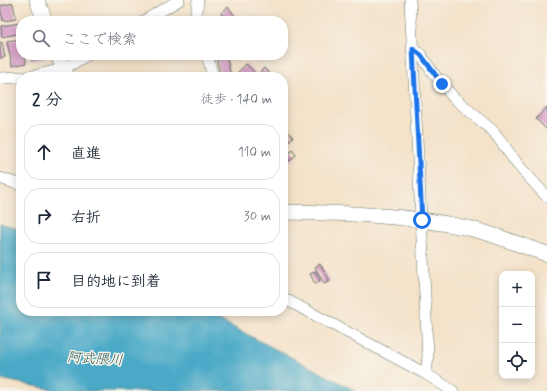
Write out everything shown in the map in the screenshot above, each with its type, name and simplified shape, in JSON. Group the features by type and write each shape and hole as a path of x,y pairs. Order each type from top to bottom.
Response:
{"street":[{"path":"38,0 43,16"},
{"path":"152,16 179,0"},
{"path":"196,16 198,0"},
{"path":"411,1 428,356 426,374"},
{"path":"413,49 421,55 433,73 453,97 494,132 518,165 547,197"},
{"path":"60,60 65,72"},
{"path":"66,72 80,60"},
{"path":"208,60 212,72"},
{"path":"0,78 16,77"},
{"path":"0,178 16,183"},
{"path":"288,212 364,214 422,220 470,228 547,254"},
{"path":"288,301 426,374 453,391"}],"water":[{"name":"阿武隈川","path":"0,224 16,229 16,316 212,316 356,391 59,391 0,379"}],"building":[{"path":"13,3 16,19 3,21 0,6"},
{"path":"228,7 235,16 223,16 221,13"},
{"path":"16,24 16,34 2,37 1,26"},
{"path":"16,40 16,60 26,60 26,63 12,66 7,41"},
{"path":"2,42 5,57 0,58 0,43"},
{"path":"217,60 227,60 230,72 220,72"},
{"path":"246,64 254,72 238,72"},
{"path":"264,68 268,72 260,72"},
{"path":"547,107 547,130 536,119"},
{"path":"288,131 293,137 288,142"},
{"path":"292,150 296,155 290,161 288,159 288,153"},
{"path":"320,264 330,281 324,284 315,267"},
{"path":"315,271 320,281 315,284 310,274"}],"route":[{"path":"422,220 413,49 421,55 442,84"}]}
